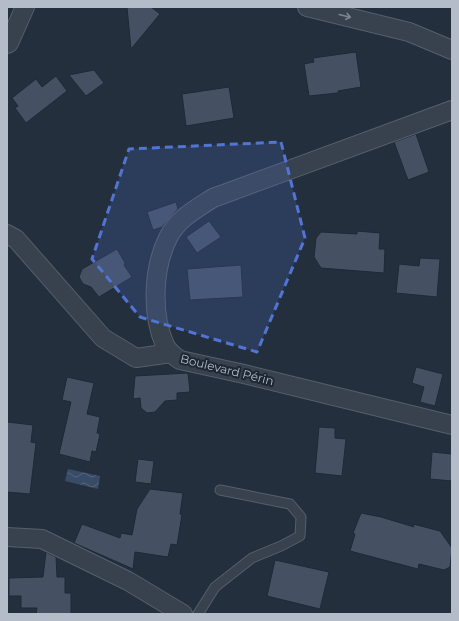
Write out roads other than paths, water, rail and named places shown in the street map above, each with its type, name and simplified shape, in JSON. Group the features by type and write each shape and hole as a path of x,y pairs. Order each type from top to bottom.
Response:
{"street":[{"path":"8,44 25,7"},
{"path":"307,7 409,32 452,50"},
{"name":"Boulevard Périn","path":"452,110 212,198 183,217 168,237 157,271 156,306 159,328 165,346 171,354 180,360 244,374 452,425"},
{"path":"7,234 16,239 103,338 136,358 171,354"},
{"path":"7,537 42,539 128,580 184,614"}],"lane":[{"path":"198,614 215,587 252,558 300,536 301,517 290,504 220,490"}],"water":[{"path":"68,469 100,476 98,489 65,481"}]}
